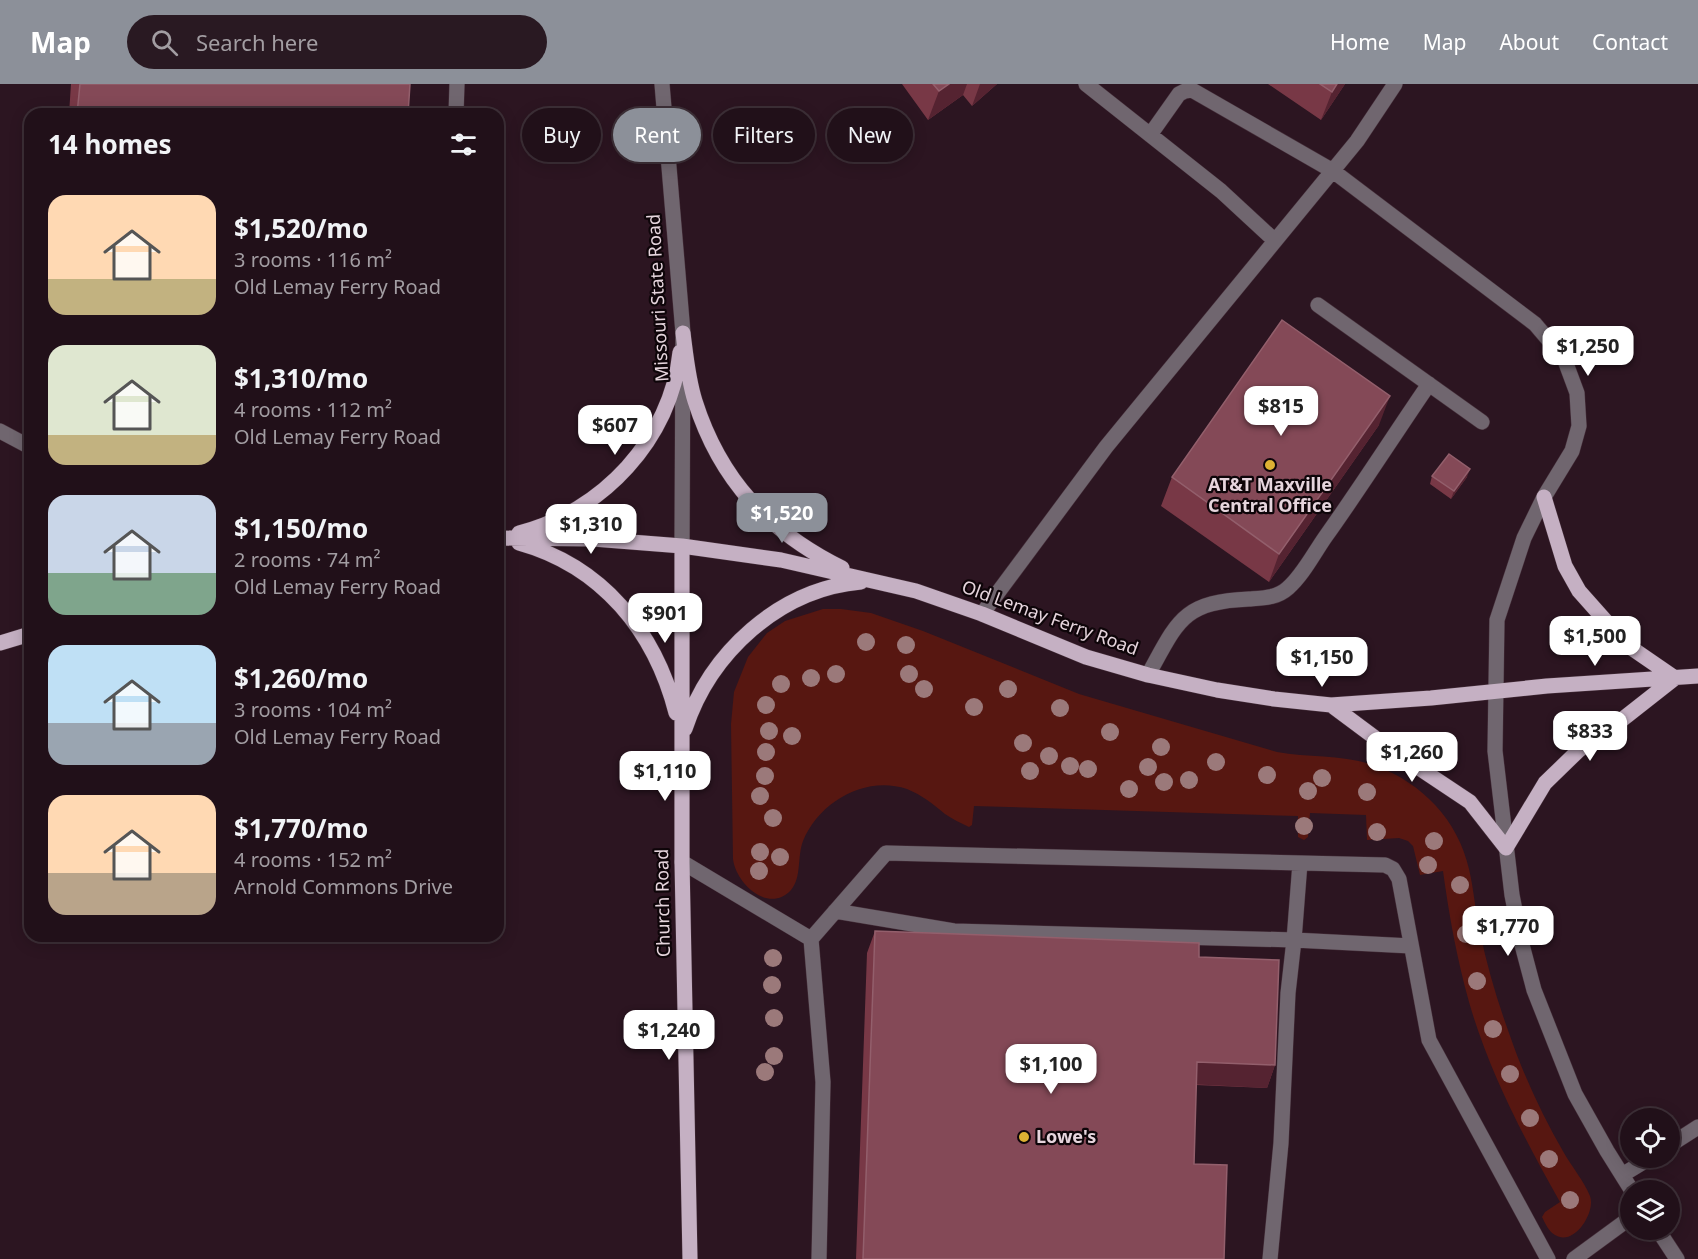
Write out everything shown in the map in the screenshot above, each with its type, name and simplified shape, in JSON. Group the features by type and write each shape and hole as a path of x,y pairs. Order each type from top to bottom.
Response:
{"main road":[{"path":"504,537 537,529 570,514 601,493 628,467 650,438 667,405 678,370 682,333"},
{"path":"682,333 694,399 705,431 720,461 739,489 761,514 786,536 814,554 876,581"},
{"path":"1331,705 1386,746 1470,802 1506,848 1545,783 1579,750 1675,678 1626,645 1579,591 1566,566 1544,497"},
{"name":"Old Lemay Ferry Road","path":"504,538 593,539 682,546 781,560 916,591 982,614 1086,657 1148,675 1216,690 1274,699 1331,705 1547,686 1698,676"},
{"path":"504,539 551,555 575,567 622,607 648,642 661,666 670,690 681,742"},
{"name":"Church Road","path":"682,546 682,862 690,1259"},
{"path":"681,742 697,700 715,669 732,648 754,627 797,600 823,590 849,583 876,581"},
{"path":"0,643 24,636"}],"street":[{"path":"456,108 457,84"},
{"name":"Missouri State Road","path":"662,84 682,333 682,546"},
{"path":"1086,84 1221,191 1274,240"},
{"path":"982,614 1106,447 1357,141 1395,84"},
{"path":"1150,135 1179,94 1185,90 1191,90 1333,171 1535,324 1564,358 1577,393 1579,426 1572,451 1544,497 1524,538 1497,620 1495,751 1506,848 1521,941 1538,999 1575,1094 1625,1180"},
{"path":"1318,306 1482,422"},
{"path":"1148,675 1175,626 1185,616 1201,607 1221,601 1272,597 1290,587 1428,384"},
{"path":"0,431 24,444"},
{"path":"819,1259 823,1082 811,939 886,853 1385,865 1393,869 1399,879 1429,1040 1548,1259"},
{"path":"682,862 811,939"},
{"path":"1270,1259 1281,1143 1288,993 1300,863"},
{"path":"835,911 954,931 1294,940 1411,946"},
{"path":"1680,1139 1698,1127"},
{"path":"1622,1175 1634,1168"},
{"path":"1574,1259 1620,1225"},
{"path":"1665,1240 1677,1259"}],"shaded area":[{"path":"823,609 871,613 923,631 1079,694 1277,752 1364,762 1393,773 1423,793 1447,819 1464,851 1486,957 1496,996 1514,1048 1548,1124 1590,1196 1590,1211 1582,1226 1569,1236 1562,1237 1551,1232 1542,1217 1545,1212 1560,1202 1508,1104 1477,1028 1457,953 1443,871 1420,875 1413,846 1408,841 1399,838 1367,840 1366,815 1310,813 1308,837 1304,840 1298,837 1298,816 974,806 972,825 969,827 948,816 912,791 891,786 875,786 845,795 820,814 803,841 797,879 791,890 782,897 773,899 755,893 740,878 733,859 731,724 734,692 748,657 767,633 785,621"}],"building":[{"path":"80,84 410,84 408,108 78,108"},
{"path":"933,84 949,84 939,91"},
{"path":"1320,84 1337,84 1332,92"},
{"name":"AT&T Maxville Central Office","path":"1282,320 1390,396 1279,554 1172,477"},
{"path":"1449,454 1470,469 1454,491 1432,476"},
{"name":"Lowe's","path":"875,931 1199,943 1199,957 1279,960 1275,1065 1197,1062 1194,1164 1227,1165 1224,1259 863,1259"}],"place":[{"name":"AT&T Maxville Central Office","path":"1270,465"},
{"name":"Lowe's","path":"1024,1137"}]}
